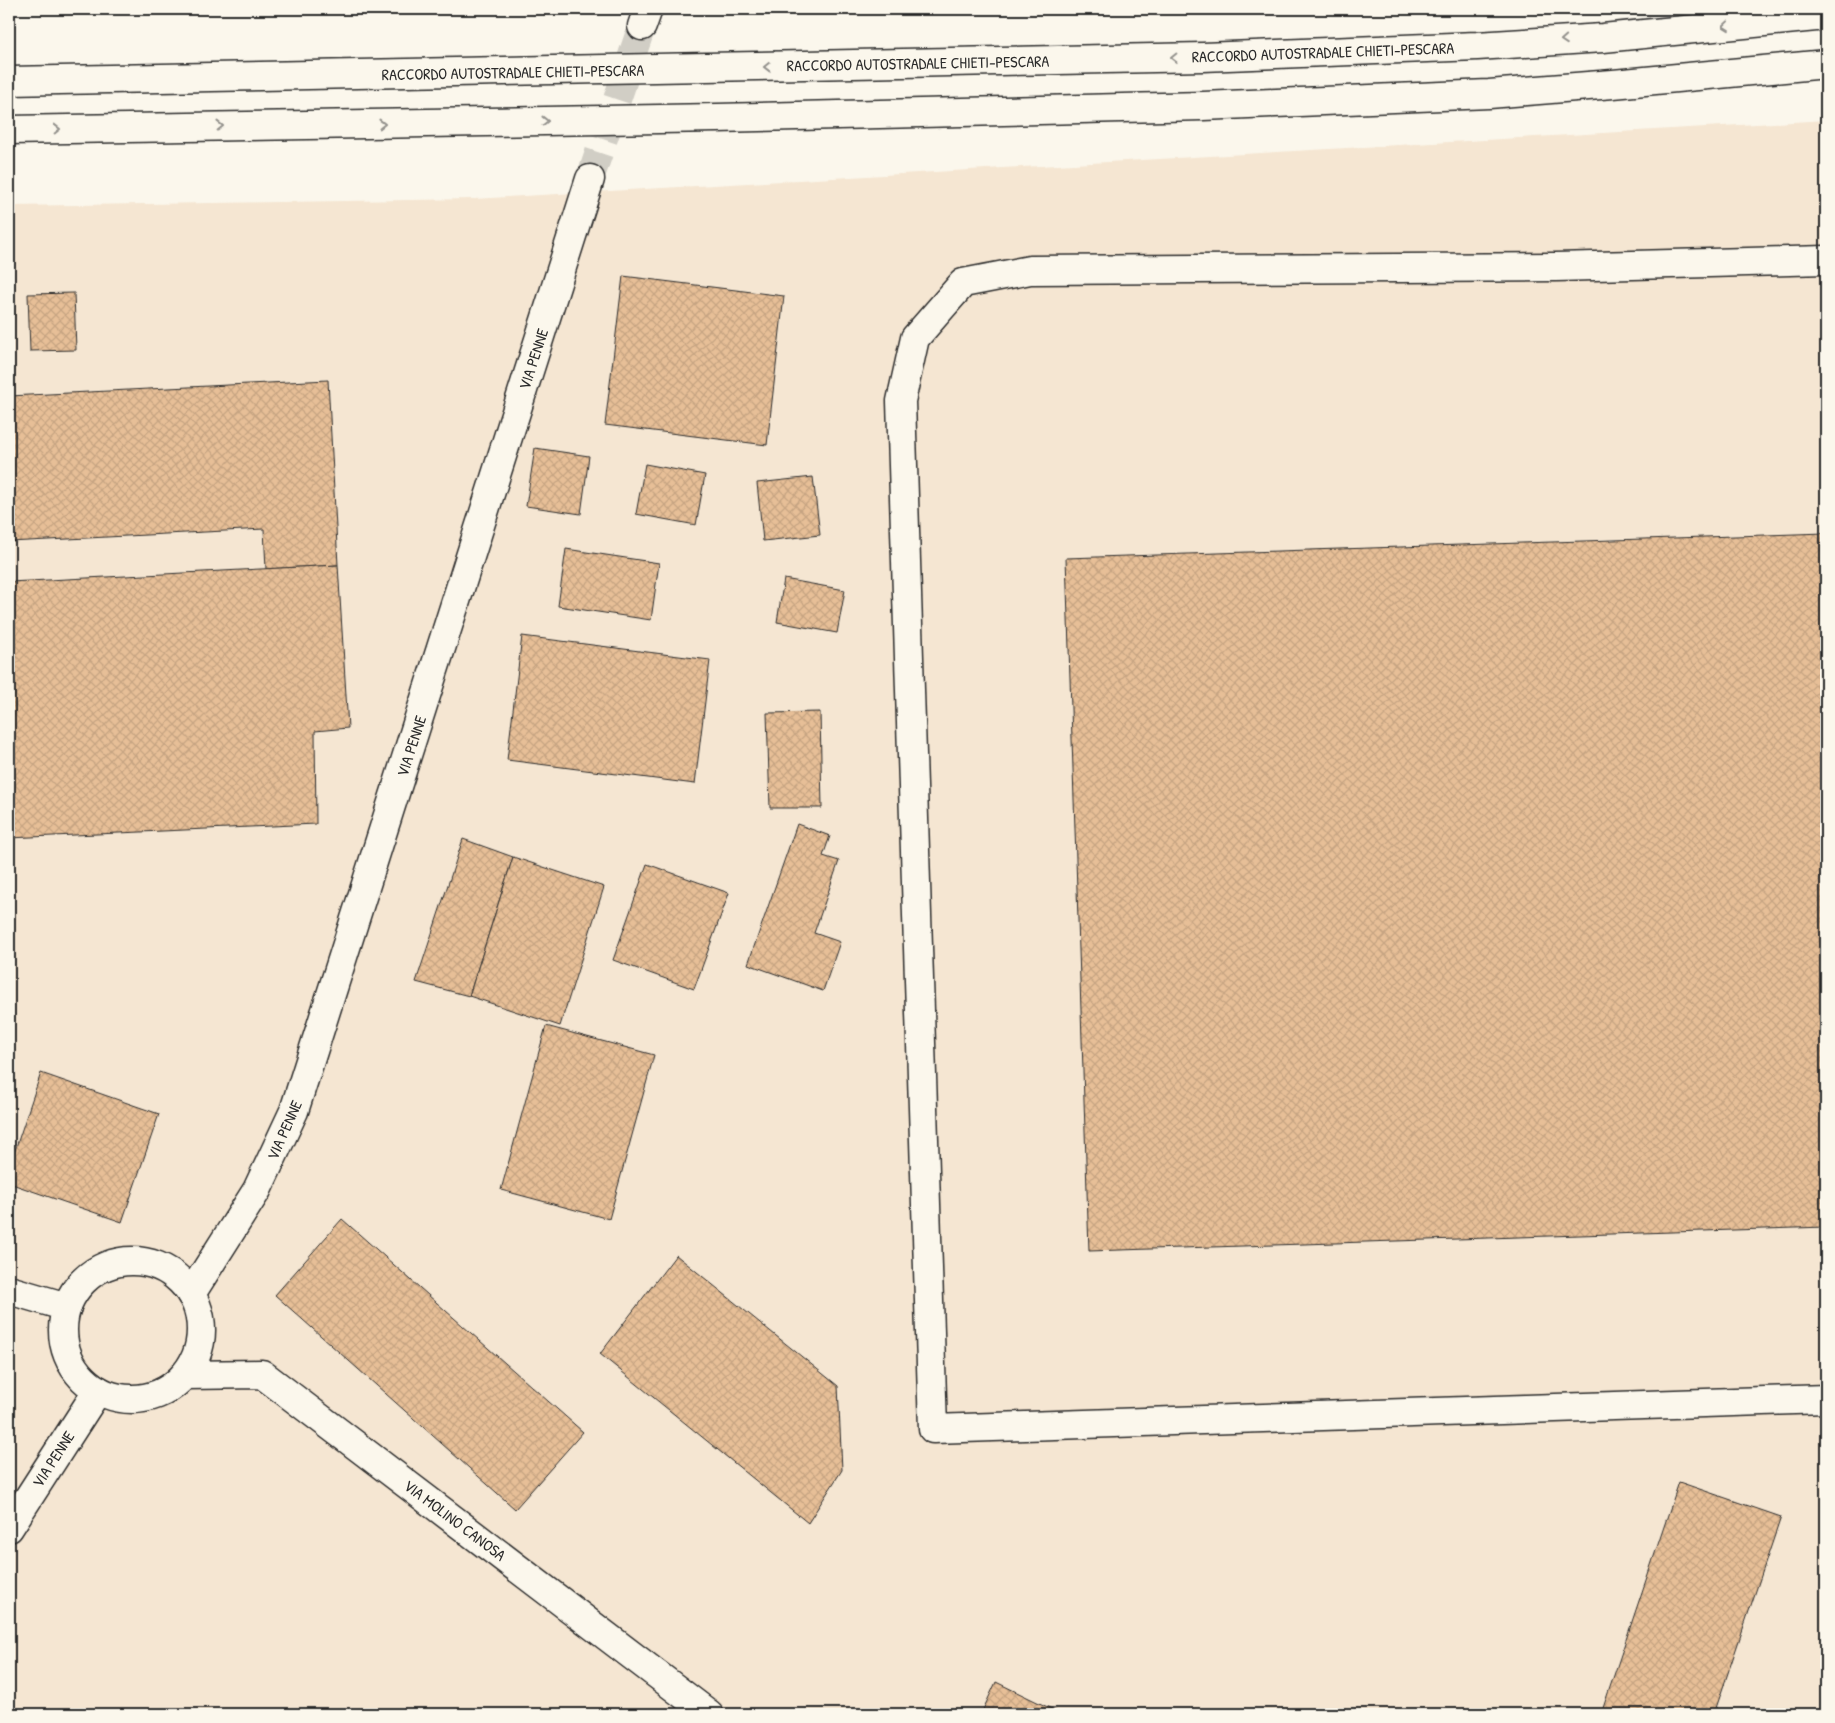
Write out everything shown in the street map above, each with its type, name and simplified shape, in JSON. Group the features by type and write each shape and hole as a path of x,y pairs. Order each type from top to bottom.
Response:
{"main road":[{"name":"RACCORDO AUTOSTRADALE CHIETI-PESCARA","path":"9,81 1203,57 1477,46 1603,38 1826,16"},
{"path":"9,130 727,118 1202,106 1489,94 1826,64"},
{"name":"VIA PENNE","path":"191,1294 257,1190 294,1111 590,179"},
{"path":"1826,260 1556,268 1030,270 964,283 915,338 901,401 933,1429 1826,1399"},
{"path":"125,1261 145,1262 163,1268 179,1279 191,1294 200,1318 200,1344 194,1361 185,1375 173,1386 159,1394 144,1398 112,1396 98,1390 75,1368 68,1354 64,1338 68,1306 76,1289 90,1275 106,1266 125,1261"},
{"path":"9,1290 68,1306"},
{"name":"VIA MOLINO CANOSA","path":"185,1375 262,1374 709,1714"},
{"name":"VIA PENNE","path":"9,1528 98,1390"}],"shaded area":[{"path":"1826,120 1826,1714 9,1714 9,206 474,199"}],"building":[{"path":"623,276 784,296 767,445 605,425"},
{"path":"74,293 76,350 30,351 28,294"},
{"path":"328,380 338,565 266,569 264,529 9,542 9,396"},
{"path":"535,448 589,456 581,514 526,506"},
{"path":"645,464 705,475 696,525 636,514"},
{"path":"813,477 820,535 763,541 757,483"},
{"path":"1826,533 1826,1227 1089,1251 1066,558"},
{"path":"566,549 659,563 651,620 558,606"},
{"path":"338,565 348,728 315,731 316,824 9,838 9,582"},
{"path":"784,579 845,590 837,633 777,622"},
{"path":"522,636 710,660 695,784 507,760"},
{"path":"820,712 822,808 770,808 767,713"},
{"path":"797,824 830,836 823,856 839,861 814,933 840,942 823,991 748,964"},
{"path":"463,839 513,857 469,996 416,982"},
{"path":"513,857 604,887 560,1026 469,996"},
{"path":"647,864 729,893 694,989 613,960"},
{"path":"546,1026 654,1055 609,1219 501,1190"},
{"path":"41,1073 159,1114 122,1222 9,1183 9,1168"},
{"path":"342,1219 583,1432 515,1509 275,1295"},
{"path":"676,1255 838,1386 842,1470 808,1523 600,1354"},
{"path":"1679,1482 1781,1517 1714,1714 1601,1714"},
{"path":"996,1682 1062,1714 981,1714"}],"tunnel":[{"path":"590,179 642,26"}]}
